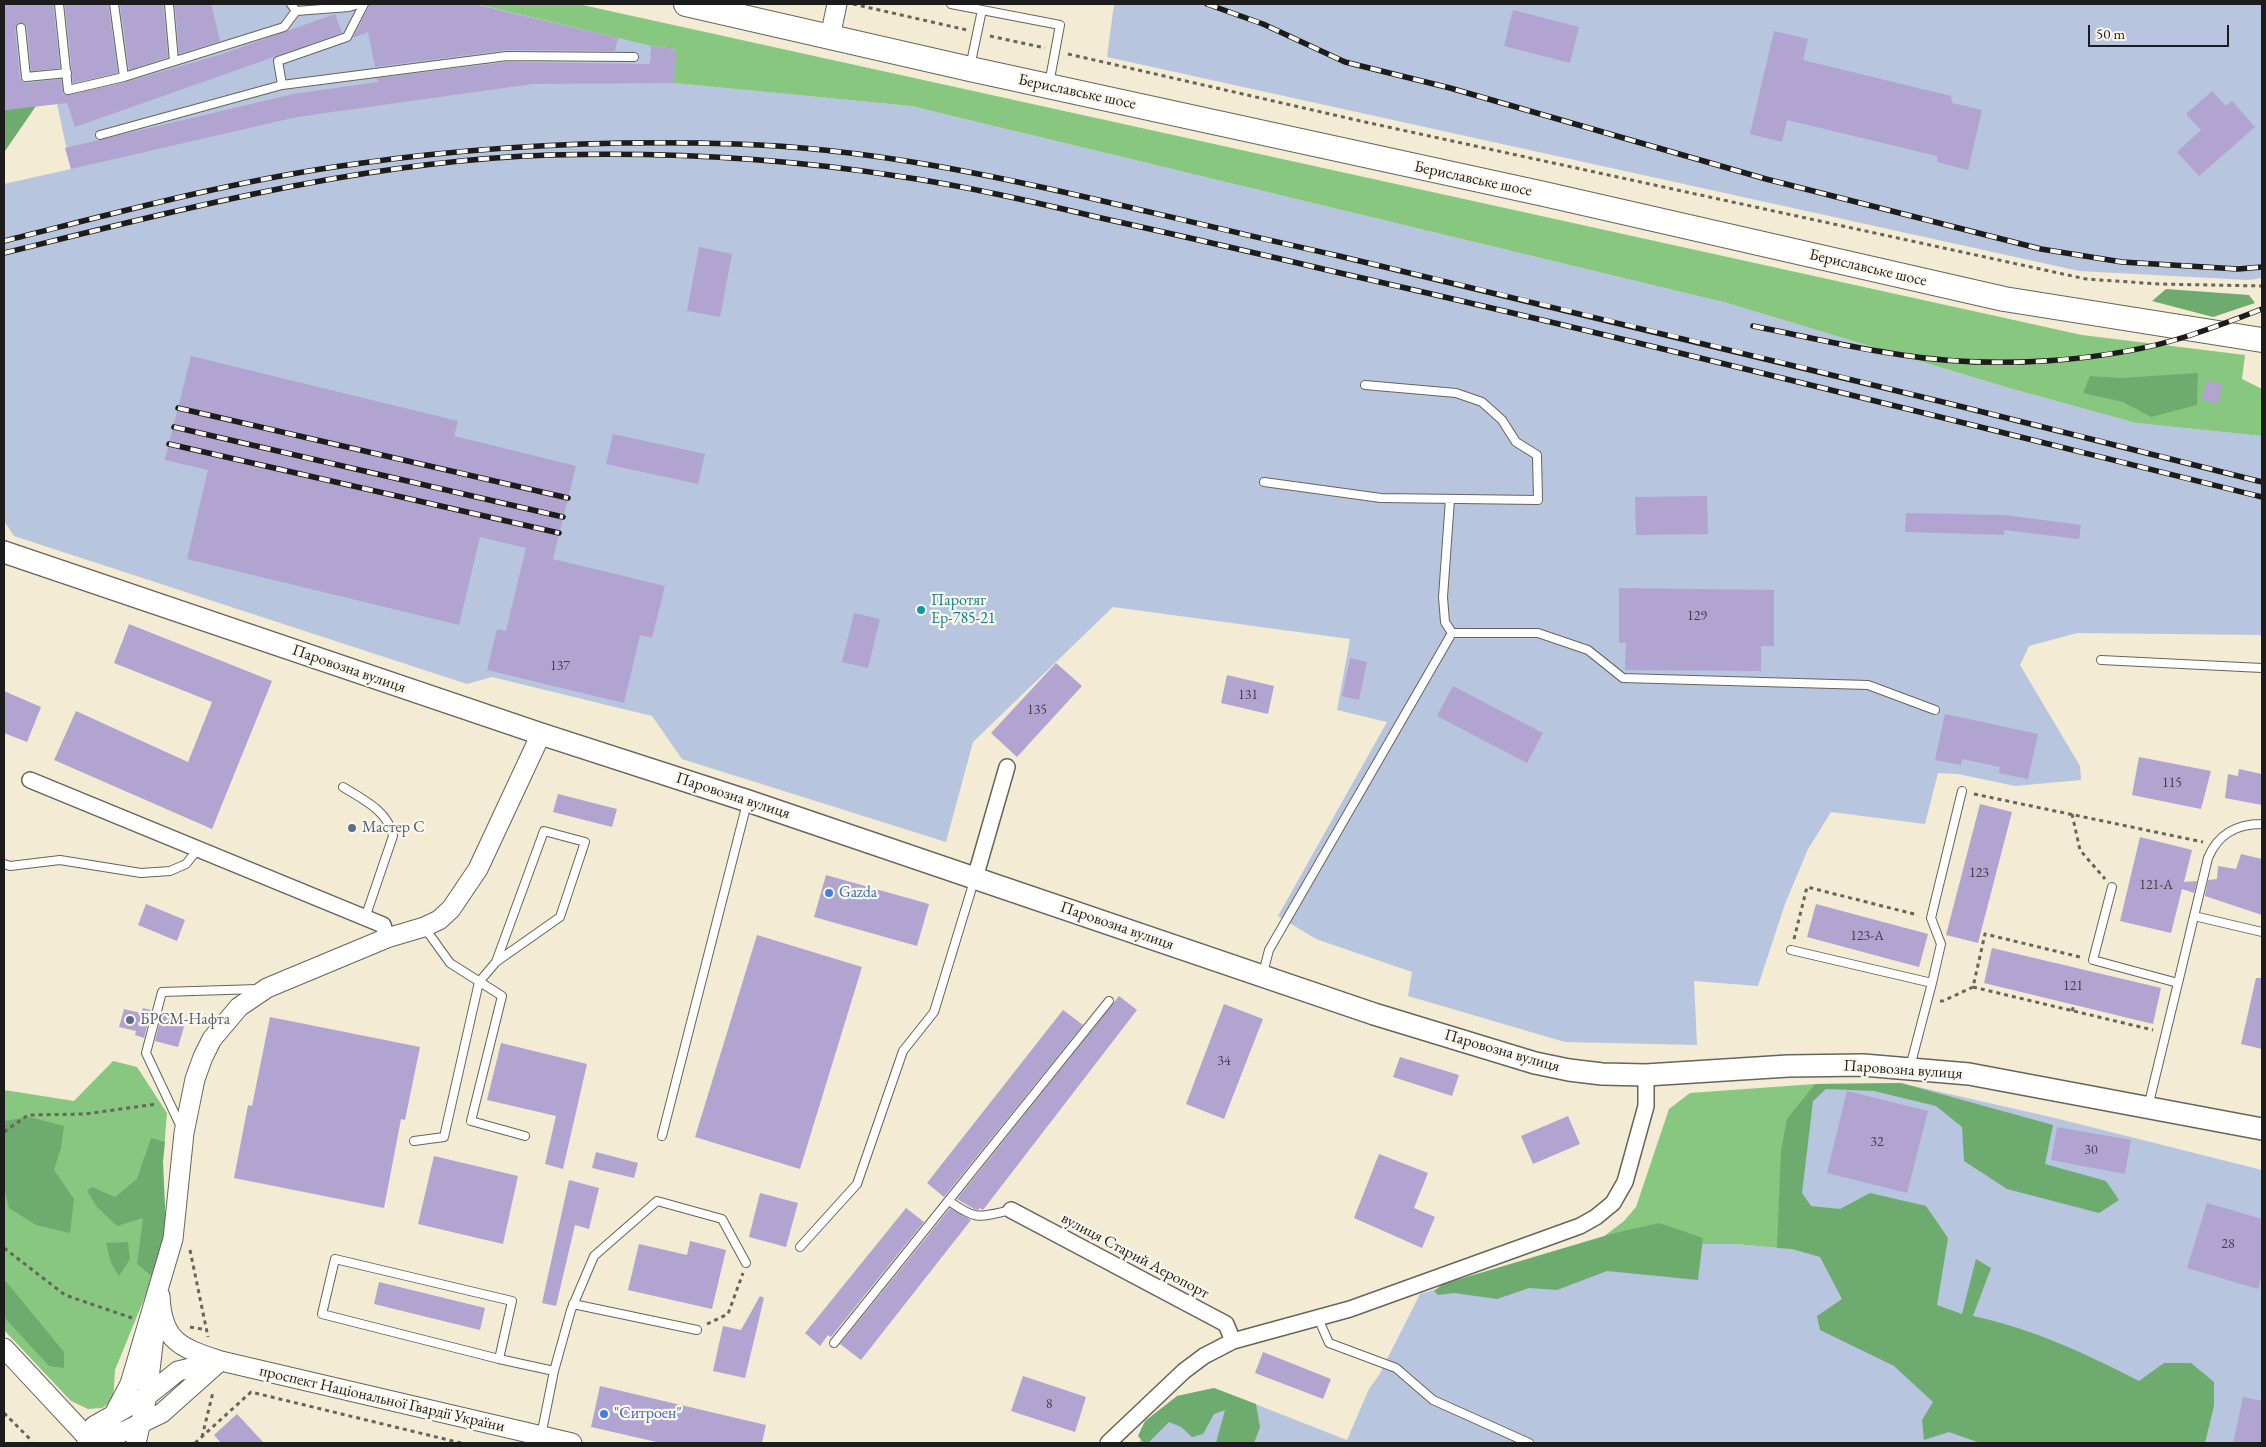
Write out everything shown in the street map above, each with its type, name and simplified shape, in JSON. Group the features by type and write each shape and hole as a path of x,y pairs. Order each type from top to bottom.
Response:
{"main road":[{"name":"Бериславське шосе","path":"686,4 970,69 1544,194 2004,299 2262,340"},
{"name":"Паровозна вулиця","path":"4,552 541,734 748,801 1374,1014 1535,1063 1602,1074 1646,1075 1788,1066 1863,1065 1969,1074 2262,1129"}],"street":[{"path":"830,37 837,4"},
{"path":"138,1437 147,1396 160,1285 173,1239 184,1133 194,1079 209,1045 225,1023 240,1007 267,988 387,938 424,927 439,920 451,909 478,870 541,734"},
{"path":"975,878 1007,767"},
{"path":"30,780 383,925 387,938"},
{"path":"1108,1443 1184,1371 1204,1356 1233,1341 1350,1309 1580,1226 1596,1217 1613,1203 1625,1182 1646,1106 1646,1075"},
{"name":"вулиця Старий Аеропорт","path":"1011,1210 1226,1324 1233,1341"},
{"path":"116,1425 130,1384 161,1313 160,1285"},
{"name":"проспект Національної Гвардії України","path":"157,1322 188,1350 221,1361 572,1443"},
{"path":"4,1348 92,1439 116,1425 147,1396 178,1371 221,1361"},
{"path":"138,1437 221,1361"},
{"path":"116,1425 138,1437"}],"lane":[{"path":"59,4 68,90 124,77 284,27 296,11 349,7 359,4"},
{"path":"114,4 124,77"},
{"path":"169,4 174,61"},
{"path":"291,4 296,11"},
{"path":"282,85 278,61 346,37 364,4"},
{"path":"951,4 1060,25 1048,86"},
{"path":"970,69 982,10"},
{"path":"21,28 26,77 66,73"},
{"path":"100,135 282,85 507,56 634,57"},
{"path":"1264,482 1381,498 1538,500 1537,455 1516,442 1502,420 1482,402 1456,393 1365,385"},
{"path":"1450,499 1443,588 1445,622 1452,633"},
{"path":"1452,633 1538,633 1588,650 1622,678 1868,685 1935,710"},
{"path":"1262,975 1269,950 1452,633"},
{"path":"2101,660 2262,668"},
{"path":"343,787 373,806 384,816 393,836 365,918"},
{"path":"1910,1069 1941,944 1931,918 1962,791"},
{"path":"662,1136 748,801"},
{"path":"2148,1107 2208,858 2214,844 2224,834 2248,825 2262,824"},
{"path":"414,1141 444,1137 480,982 496,962 560,916 586,842 544,831 496,962"},
{"path":"4,864 10,866 60,860 141,873 170,871 186,864 198,850"},
{"path":"800,1247 857,1184 903,1051 934,1012 975,878"},
{"path":"2112,887 2093,960 2178,983"},
{"path":"2194,916 2262,932"},
{"path":"424,927 450,963 502,996 471,1121 525,1136"},
{"path":"1791,950 1932,984"},
{"path":"184,1133 146,1053 162,992 267,988"},
{"path":"834,1343 1109,1001"},
{"path":"541,1436 554,1371 573,1304 594,1256 657,1201 722,1219 746,1263"},
{"path":"949,1201 969,1215 980,1216 1011,1210"},
{"path":"499,1360 512,1301 335,1259 322,1314 499,1360 554,1371"},
{"path":"573,1304 697,1330"},
{"path":"1318,1318 1329,1343 1396,1368 1433,1400 1529,1443"}],"path":[{"path":"851,4 1365,122 2086,279 2159,284 2262,286"},
{"path":"1962,791 2214,844"},
{"path":"2072,814 2080,850 2112,887"},
{"path":"1791,950 1806,887 1931,918"},
{"path":"1973,987 1985,934 2093,960"},
{"path":"1928,1000 1943,1001 1973,987 2166,1033"},
{"path":"2072,1011 2074,1005"},
{"path":"4,1132 28,1115 85,1114 170,1102"},
{"path":"4,1248 65,1295 128,1317 206,1330"},
{"path":"697,1330 728,1314 746,1263"},
{"path":"196,1443 251,1392 461,1443"},
{"path":"4,1413 30,1439 31,1443"}],"shaded area":[{"path":"4,4 477,4 651,46 675,49 675,83 911,106 1727,303 2009,388 2136,423 2262,436 2262,635 2077,633 2029,646 2020,665 2080,766 2081,780 2015,786 1958,774 1938,773 1925,824 1831,812 1808,849 1785,904 1758,986 1694,981 1697,1045 1565,1042 1408,996 1412,972 1316,939 1278,916 1387,722 1337,710 1350,639 1113,607 973,742 946,842 682,759 652,716 492,677 467,684 14,536 4,521 4,184 71,169 57,104 4,110"},
{"path":"1114,4 2262,4 2262,278 2248,280 2079,271 1107,57"},
{"path":"1901,1083 2055,1118 2262,1170 2262,1443 1138,1443 1177,1396 1214,1388 1347,1440 1369,1389 1379,1375 1420,1294 1594,1244 1734,1244 1792,1249 1798,1115 1815,1084"}],"green space":[{"path":"477,4 578,4 2082,335 2245,355 2242,379 2262,389 2262,436 2136,423 2009,388 1727,303 911,106 674,83 675,49 651,46"},
{"path":"36,106 5,151 4,152 4,110"},
{"path":"2166,289 2249,295 2255,303 2213,317 2152,301"},
{"path":"2198,373 2197,405 2151,417 2123,402 2083,393 2090,376 2121,378"},
{"path":"113,1061 137,1067 167,1113 153,1277 115,1370 113,1401 102,1408 88,1409 71,1401 4,1330 4,1090 74,1101"},
{"path":"1901,1083 2053,1125 2045,1164 2106,1181 2119,1200 2099,1213 2007,1189 1964,1161 1962,1127 1936,1106 1874,1091 1826,1089 1813,1101 1802,1193 1811,1206 1840,1209 1870,1193 1926,1206 1948,1238 1937,1305 1962,1314 1976,1259 1991,1268 1973,1316 2016,1327 2058,1343 2139,1381 2164,1363 2191,1363 2214,1382 2214,1406 2205,1443 1980,1443 1949,1432 1924,1440 1922,1420 1933,1402 1894,1366 1820,1330 1817,1316 1842,1299 1820,1257 1792,1249 1777,1248 1781,1151 1787,1119 1815,1084"},
{"path":"1815,1084 1798,1115 1792,1249 1734,1244 1594,1244 1624,1221 1636,1207 1669,1109 1690,1093"},
{"path":"29,1117 64,1126 61,1148 54,1170 74,1199 70,1233 36,1225 9,1208 4,1187 4,1121"},
{"path":"151,1138 165,1142 163,1161 166,1228 153,1277 137,1264 143,1218 117,1226 97,1207 87,1191 92,1187 115,1197 137,1179"},
{"path":"1659,1223 1703,1238 1698,1280 1607,1271 1557,1290 1529,1288 1497,1299 1454,1293 1438,1295 1434,1291 1443,1284 1611,1234"},
{"path":"128,1242 130,1259 119,1276 111,1263 106,1243"},
{"path":"4,1279 64,1352 64,1368 49,1366 4,1317"},
{"path":"1214,1388 1256,1404 1260,1427 1254,1443 1216,1443 1225,1410 1214,1414 1203,1434 1192,1437 1181,1427 1169,1422 1148,1443 1144,1443 1138,1436 1145,1421 1177,1396"}],"building":[{"path":"4,4 53,4 60,68 31,71 27,27 24,23 20,23 15,29 20,78 26,83 61,79 63,91 67,95 126,82 222,54 335,14 342,33 75,127 67,103 4,110"},
{"path":"65,4 108,4 118,73 73,83"},
{"path":"120,4 163,4 168,57 129,70"},
{"path":"175,4 211,4 220,41 179,54"},
{"path":"370,4 474,4 618,38 615,51 507,50 375,67 368,32 353,38"},
{"path":"1513,10 1579,27 1570,63 1504,46"},
{"path":"1774,31 1808,39 1803,60 1951,96 1952,103 1982,110 1968,170 1937,162 1937,156 1787,120 1782,142 1750,134"},
{"path":"651,46 675,49 674,83 532,84 297,117 71,169 65,148 293,94 378,82 377,78 507,62 650,64"},
{"path":"2212,91 2226,106 2232,101 2255,127 2199,176 2177,152 2201,130 2186,114"},
{"path":"699,247 732,254 720,317 687,311"},
{"path":"191,356 458,421 454,436 576,466 553,559 665,586 652,638 640,635 624,703 487,670 497,629 506,631 526,548 480,537 459,625 187,559 208,470 165,460"},
{"path":"2206,381 2222,384 2218,404 2202,400"},
{"path":"613,434 705,454 698,484 606,464"},
{"path":"1707,496 1708,534 1636,535 1635,497"},
{"path":"1906,513 2004,515 2081,525 2079,539 2004,530 2004,535 1905,532"},
{"path":"1619,588 1774,590 1774,646 1761,646 1761,671 1625,670 1626,643 1619,643"},
{"path":"854,613 880,619 868,668 842,662"},
{"path":"129,624 272,681 212,829 54,760 76,711 188,762 212,702 114,663"},
{"path":"1350,658 1367,662 1359,700 1342,696"},
{"path":"1056,663 1082,686 1017,757 991,733"},
{"path":"1227,675 1274,686 1268,714 1221,703"},
{"path":"1453,686 1543,733 1527,763 1437,716"},
{"path":"4,691 41,707 27,742 4,733"},
{"path":"1945,714 2038,734 2028,779 1999,773 2000,767 1962,759 1961,765 1935,760"},
{"path":"2139,757 2211,771 2201,809 2132,795"},
{"path":"2239,769 2262,774 2262,805 2225,798 2228,774 2238,776"},
{"path":"558,794 617,809 612,827 553,812"},
{"path":"1980,804 2012,812 1978,943 1946,935"},
{"path":"2140,837 2192,850 2184,882 2197,881 2194,893 2182,889 2171,933 2120,921"},
{"path":"2241,854 2262,859 2262,915 2205,896 2208,880 2217,879 2218,866 2236,869"},
{"path":"826,875 929,904 917,946 814,917"},
{"path":"146,904 185,920 177,941 138,925"},
{"path":"1816,904 1928,934 1919,967 1807,937"},
{"path":"757,935 862,967 800,1169 695,1137"},
{"path":"1992,948 2161,988 2153,1024 1984,983"},
{"path":"2256,978 2262,978 2262,1049 2241,1044"},
{"path":"1119,996 1137,1010 983,1210 980,1208 978,1210 974,1209 957,1199"},
{"path":"1224,1004 1263,1019 1224,1119 1186,1104"},
{"path":"143,1008 151,1010 144,1038 135,1035 136,1031 119,1027 124,1009 141,1013"},
{"path":"1063,1010 1083,1025 944,1197 927,1183"},
{"path":"162,1013 186,1020 178,1047 155,1041"},
{"path":"270,1017 420,1047 405,1120 401,1119 384,1208 234,1178 248,1105 252,1106"},
{"path":"501,1043 587,1064 563,1169 545,1164 556,1116 487,1100"},
{"path":"1400,1057 1459,1075 1452,1096 1393,1077"},
{"path":"1847,1091 1928,1111 1907,1193 1827,1173"},
{"path":"1568,1116 1580,1144 1533,1164 1521,1136"},
{"path":"2057,1127 2131,1140 2125,1174 2051,1160"},
{"path":"596,1152 638,1163 634,1178 592,1168"},
{"path":"1379,1154 1428,1173 1414,1208 1435,1217 1422,1248 1354,1218"},
{"path":"434,1156 518,1176 503,1244 418,1224"},
{"path":"569,1180 599,1188 589,1229 575,1225 556,1306 542,1303"},
{"path":"760,1193 798,1203 786,1247 749,1237"},
{"path":"2207,1203 2262,1219 2262,1275 2258,1289 2187,1268"},
{"path":"906,1208 924,1222 831,1337 828,1335 820,1346 805,1333"},
{"path":"950,1208 971,1220 861,1360 840,1344"},
{"path":"690,1241 726,1250 712,1309 628,1290 639,1244 687,1255"},
{"path":"379,1282 485,1308 480,1330 374,1304"},
{"path":"760,1296 764,1298 745,1378 713,1371 723,1326 741,1330"},
{"path":"1263,1352 1331,1379 1323,1399 1255,1373"},
{"path":"1023,1376 1086,1397 1075,1432 1011,1411"},
{"path":"600,1386 766,1425 762,1443 661,1443 591,1427"},
{"path":"2243,1397 2262,1401 2262,1443 2233,1443"},
{"path":"237,1414 264,1443 221,1443 214,1435"}],"railway":[{"path":"1207,4 1263,24 1345,62 1450,88 1766,179 2041,249 2122,262 2238,269 2262,267"},
{"path":"4,241 222,188 311,171 402,158 497,149 640,143 736,144 834,151 932,165 1076,195 1685,339 2262,482"},
{"path":"4,253 206,204 274,190 343,177 480,159 550,155 637,154 811,165 923,180 1051,206 1795,381 2262,497"},
{"path":"1753,326 1902,355 1973,362 2048,361 2122,352 2158,344 2200,332 2262,309"},
{"path":"178,408 568,498"},
{"path":"174,427 563,517"},
{"path":"169,444 559,533"}],"place":[{"name":"Паротяг Ер-785-21","path":"921,610"},
{"name":"Мастер С","path":"352,828"},
{"name":"Gazda","path":"829,893"},
{"name":"БРСМ-Нафта","path":"130,1020"},
{"name":"\"Ситроен\"","path":"604,1414"}]}
